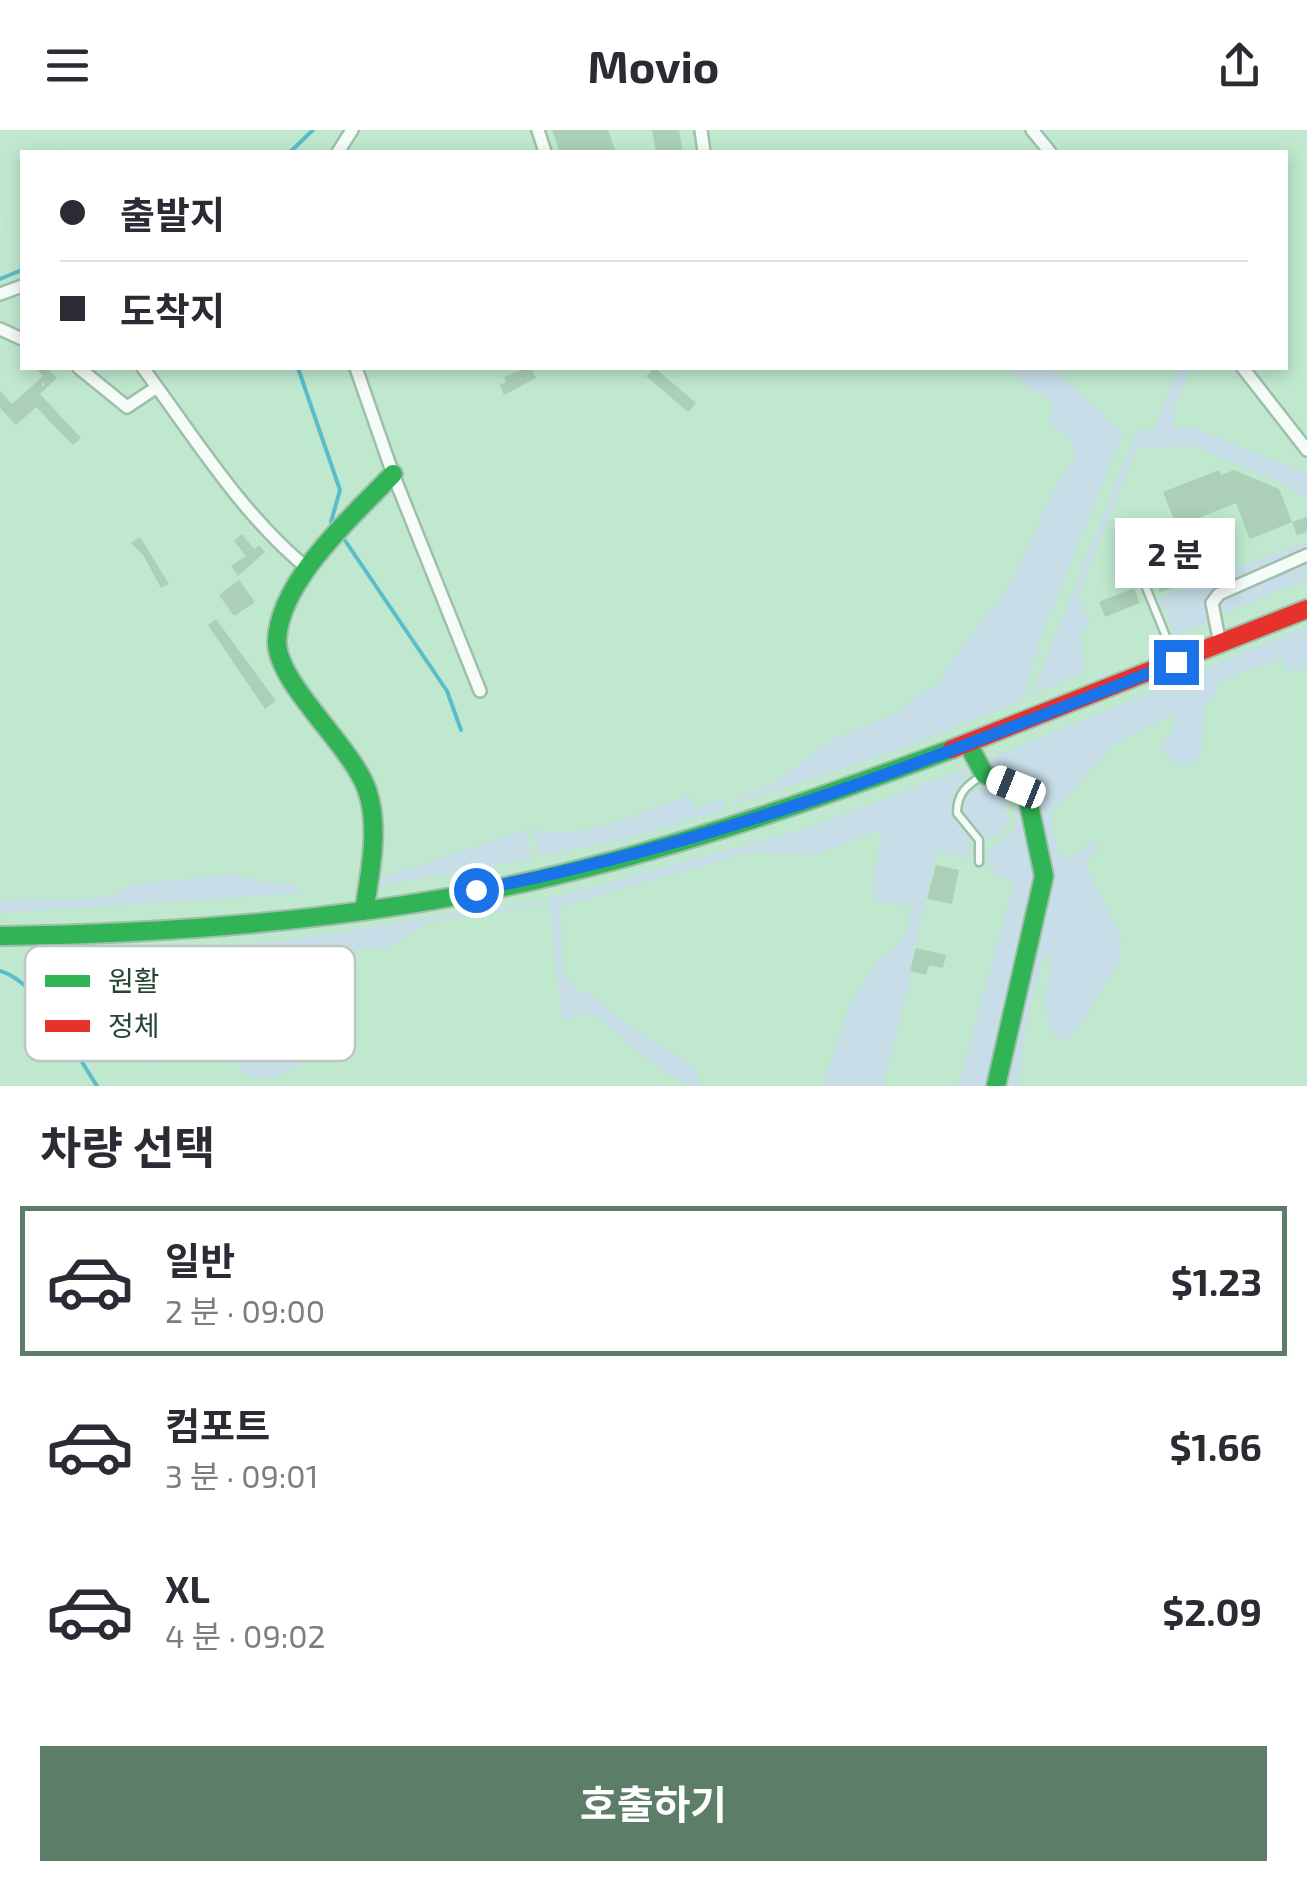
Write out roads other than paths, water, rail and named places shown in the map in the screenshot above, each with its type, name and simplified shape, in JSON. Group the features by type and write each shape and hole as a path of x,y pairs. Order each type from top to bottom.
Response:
{"main road":[{"path":"364,911 370,878 369,794 316,709 280,661 276,644 307,568 393,474"},
{"path":"0,936 118,934 364,911 551,876 740,822 968,746 1307,609"},
{"path":"968,746 984,774 1016,787 1028,800 1044,876 1017,1008 996,1086"}],"street":[{"path":"1032,130 1048,150"},
{"path":"81,370 127,407 157,387"},
{"path":"144,370 232,487 289,554 307,568"},
{"path":"357,370 393,474 480,692"},
{"path":"1245,370 1307,450"},
{"path":"1220,644 1212,603 1219,594 1307,555"}],"lane":[{"path":"1145,584 1176,662"},
{"path":"979,862 979,840 957,813 957,804 966,787 984,774"}],"waterway":[{"path":"292,150 313,130"},
{"path":"0,279 20,271"},
{"path":"299,370 340,490 331,522 334,526"},
{"path":"344,539 447,691 461,730"},
{"path":"0,971 25,986"},
{"path":"81,1061 97,1086"}]}
